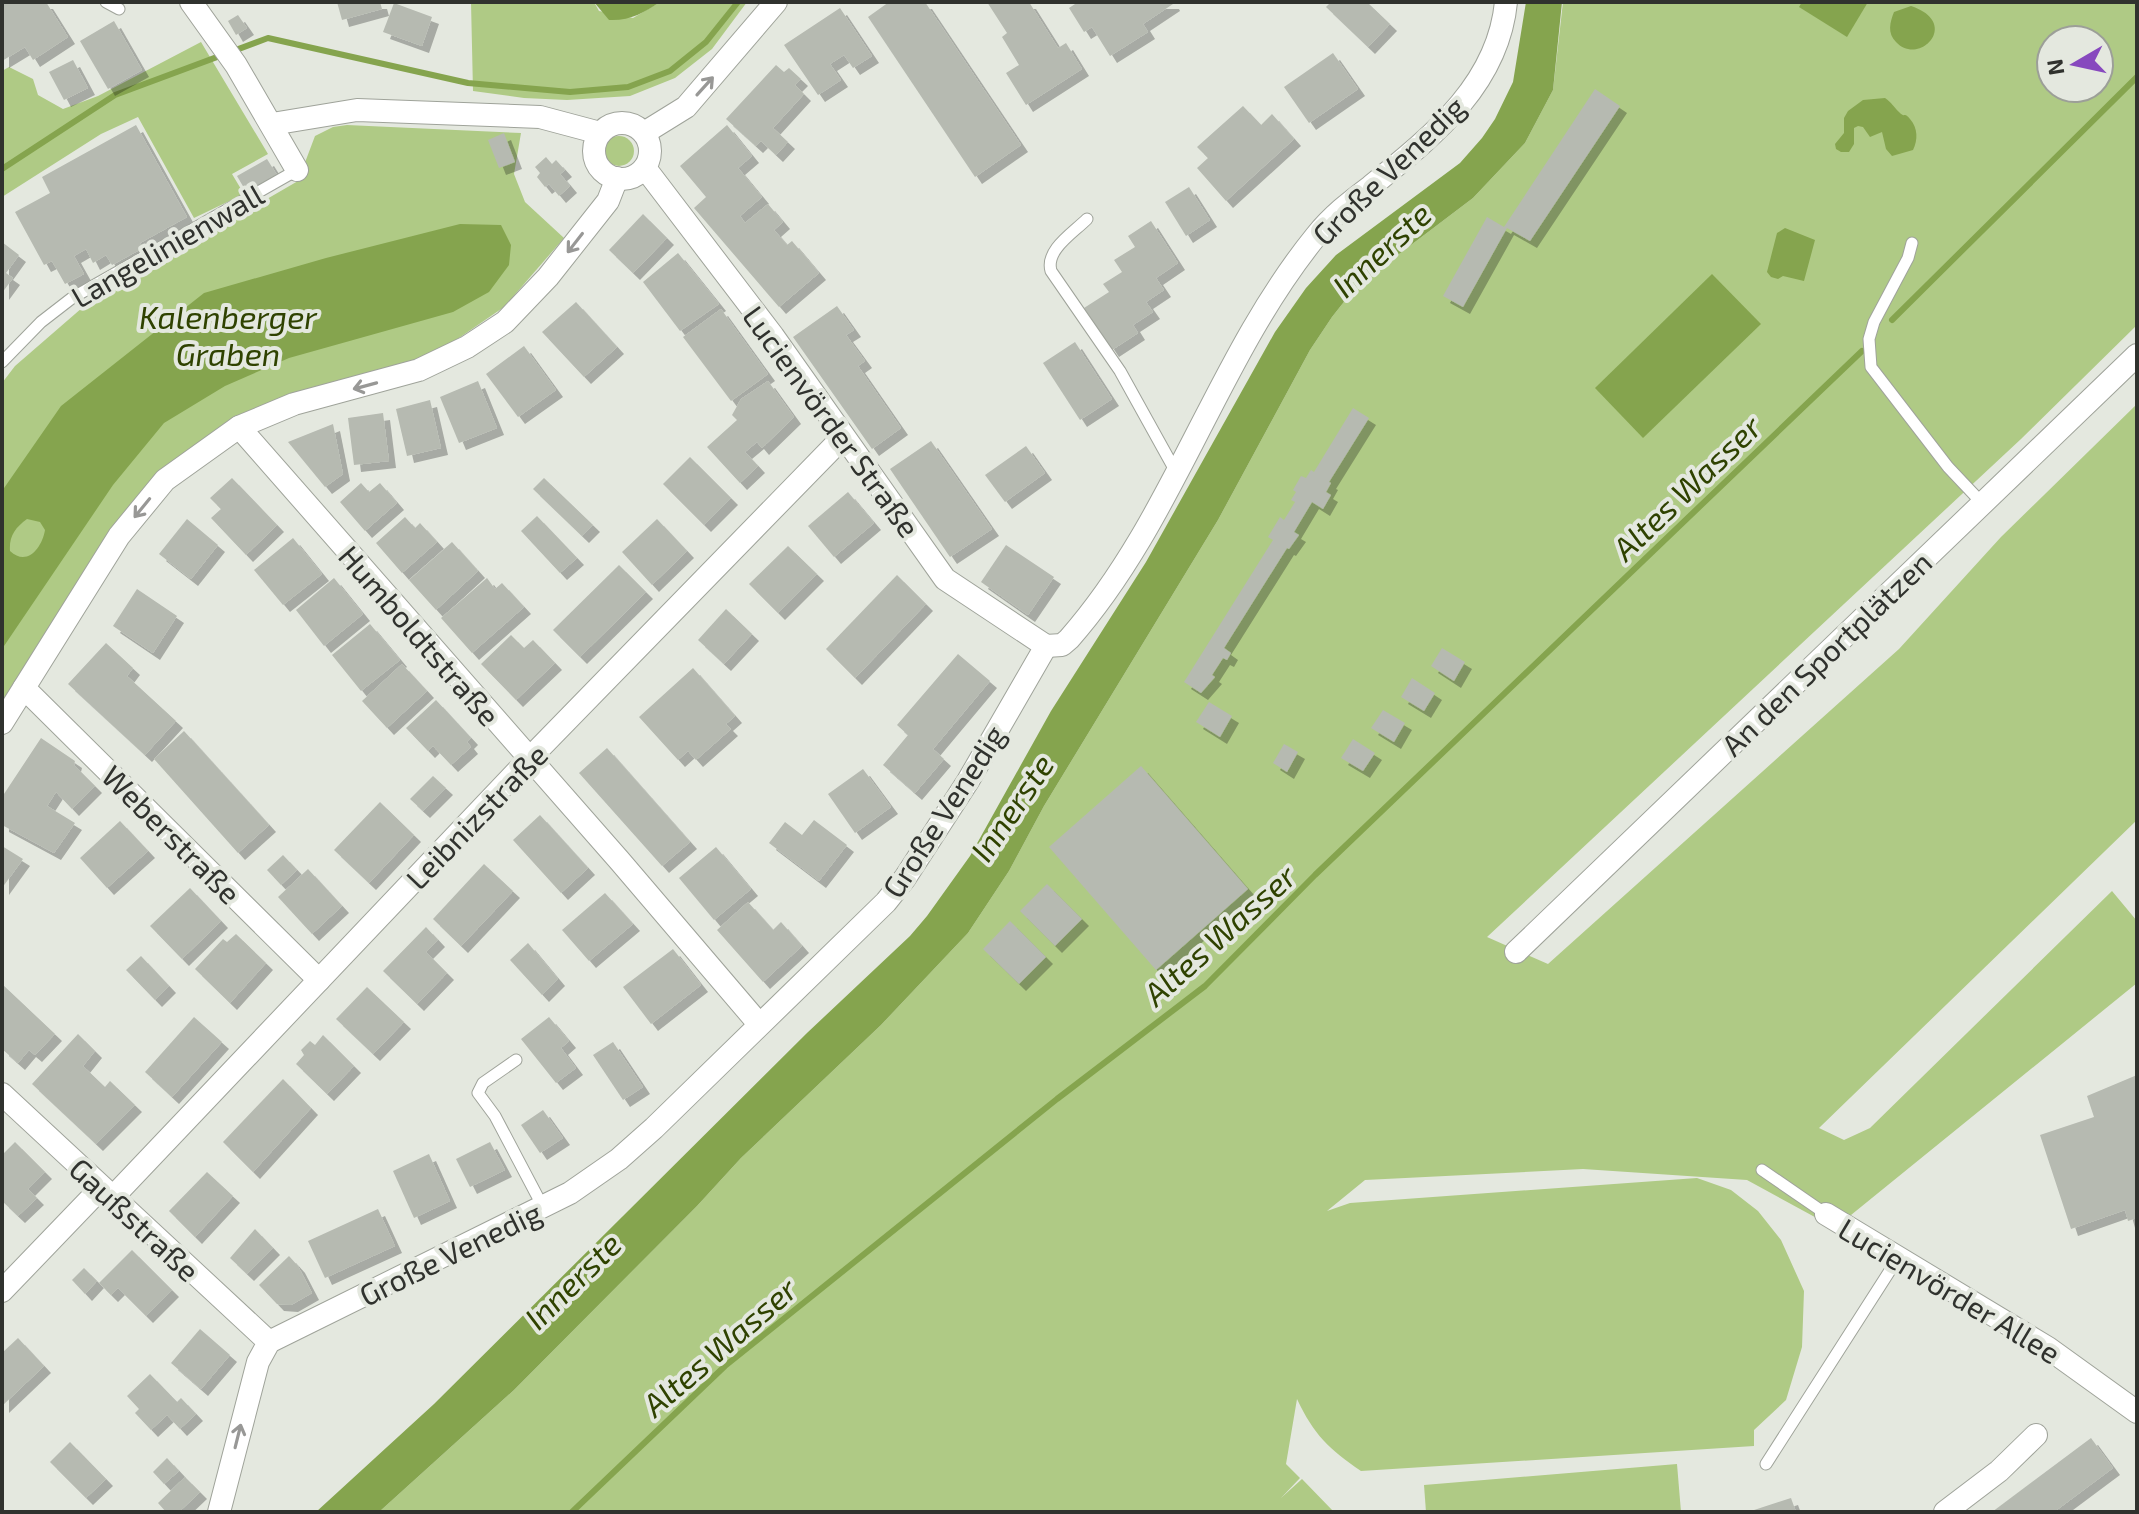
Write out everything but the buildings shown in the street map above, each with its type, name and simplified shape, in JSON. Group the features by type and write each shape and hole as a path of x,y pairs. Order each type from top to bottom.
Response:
{"street":[{"name":"Langelinienwall","path":"191,2 236,65 297,170"},
{"path":"644,133 686,107 776,2"},
{"name":"Große Venedig","path":"269,1342 585,1184 654,1128 886,902 968,781 1033,664 1046,646 1062,645 1069,639 1123,565 1270,298 1326,223 1426,141 1471,92 1501,35 1506,2"},
{"path":"272,124 357,110 540,117 600,133"},
{"path":"622,122 644,133 650,150 645,168 632,177 617,178 600,169 595,160 595,141 606,127 622,122"},
{"name":"Lucienvörder Straße","path":"645,168 773,336 945,579 1046,646"},
{"path":"2,723 119,536 165,480 239,427 294,404 419,370 467,347 505,322 548,277 608,201 617,178"},
{"name":"An den Sportplätzen","path":"1516,952 2137,355"},
{"name":"Humboldtstraße","path":"239,427 759,1024"},
{"name":"Leibnizstraße","path":"2,1291 107,1193 319,980 843,437"},
{"name":"Weberstraße","path":"24,688 319,980"},
{"name":"Gaußstraße","path":"2,1094 269,1342"},
{"name":"Lucienvörder Allee","path":"1826,1214 2048,1348 2137,1412"},
{"path":"219,1512 258,1362 269,1342"},
{"path":"1945,1512 1999,1471 2036,1435"}],"lane":[{"path":"106,2 119,9"},
{"name":"Langelinienwall","path":"2,362 41,322 72,298 297,170"},
{"path":"1087,219 1053,252 1048,262 1051,271 1120,371 1176,472"},
{"path":"1912,243 1908,258 1874,322 1869,339 1871,367 1948,467 1982,503"},
{"path":"516,1060 483,1083 478,1093 495,1116 543,1207"},
{"name":"Lucienvörder Allee","path":"1762,1170 1826,1214"},
{"path":"1766,1464 1898,1258"}],"shaded area":[{"path":"471,2 594,2 599,11 633,18 660,2 747,2 712,49 675,78 630,96 567,100 473,91"},
{"path":"1563,2 2137,2 2137,325 2021,439 1487,937 1548,964 1899,649 2001,537 2137,404 2137,820 1819,1128 1844,1140 1870,1128 2112,891 2137,921 2137,983 1835,1228 1747,1180 1583,1169 1365,1180 1327,1211 1350,1203 1697,1178 1731,1190 1758,1211 1781,1240 1804,1291 1802,1347 1786,1400 1754,1430 1754,1446 1361,1471 1323,1440 1297,1399 1286,1464 1300,1478 1281,1498 1302,1479 1334,1512 379,1512 514,1390 741,1158 881,1025 968,933 1009,871 1044,806 1218,520 1310,350 1332,317 1374,273 1473,198 1525,143 1553,90"},
{"path":"201,42 268,154 232,174 244,194 194,218 138,117 101,134 2,197 2,71 9,67 33,79 38,95 63,109 98,96"},
{"path":"347,125 521,133 514,174 525,202 564,238 504,307 424,362 293,403 162,479 2,717 2,383 15,366 90,301 298,181 315,136 333,127"},
{"path":"619,136 625,137 633,145 633,157 625,165 619,166 613,165 605,157 604,151 605,145 613,137"},
{"path":"1677,1464 1681,1512 1426,1512 1424,1485"}],"water":[{"path":"594,2 660,2 636,16 609,20"},
{"name":"Innerste","path":"1526,2 1562,2 1553,90 1525,143 1473,198 1374,273 1332,317 1310,350 1218,520 1044,806 1009,871 968,933 881,1025 741,1158 514,1390 379,1512 316,1512 434,1404 927,916 970,856 1051,711 1146,562 1275,332 1306,288 1336,255 1460,163 1495,119 1513,82"},
{"path":"1802,2 1868,2 1847,37 1799,7"},
{"path":"1911,6 1926,13 1935,31 1931,40 1915,49 1905,48 1896,42 1890,31 1894,12"},
{"path":"1885,98 1915,126 1913,150 1892,156 1886,149 1882,132 1870,137 1863,127 1858,126 1854,128 1854,144 1849,152 1836,149 1835,144 1844,133 1844,118 1848,111 1863,100"},
{"name":"Kalenberger Graben","path":"460,224 501,225 511,245 509,265 489,292 453,312 289,358 225,386 164,423 113,485 2,649 2,491 61,406 204,293","holes":["27,519 40,522 45,530 41,543 33,553 22,557 10,551 12,537 19,526"]},
{"path":"1785,228 1815,240 1804,281 1783,276 1778,279 1767,272 1777,233"},
{"path":"1712,274 1761,324 1643,438 1595,388"}],"waterway":[{"path":"2,169 115,95 268,38 468,83 570,92 628,87 670,71 706,42 738,2"},
{"name":"Altes Wasser","path":"1892,320 2137,77"},
{"name":"Altes Wasser","path":"572,1512 725,1366 1057,1099 1205,986 1315,875 1862,351"}]}
